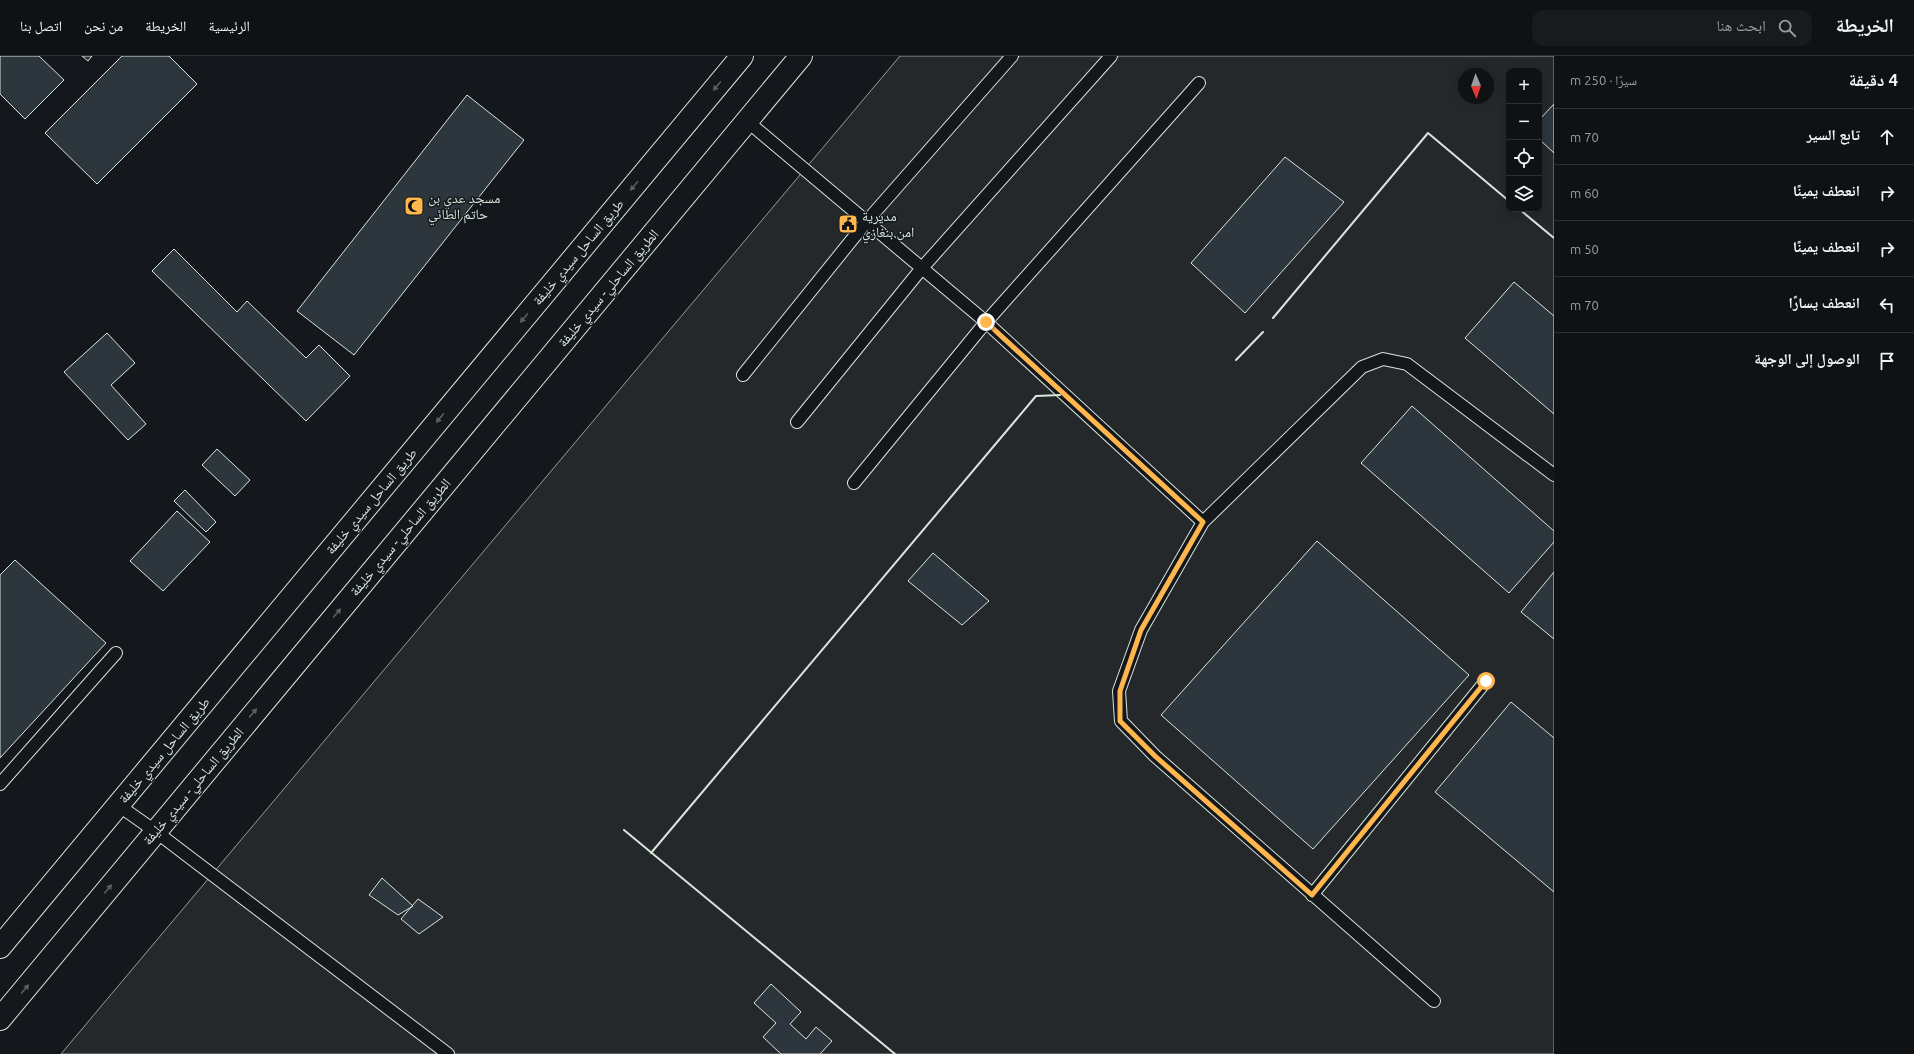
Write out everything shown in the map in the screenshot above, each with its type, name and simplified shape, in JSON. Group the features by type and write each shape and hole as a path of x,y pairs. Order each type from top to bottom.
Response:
{"highway":[{"name":"طريق الساحل سيدي خليفة","path":"0,946 742,56"},
{"name":"الطريق الساحلي- سيدي خليفة","path":"0,1019 801,56"}],"lane":[{"path":"743,375 868,221 1012,56"},
{"path":"797,422 922,268 1111,56"},
{"path":"854,483 986,322 1199,83"},
{"path":"747,121 868,221 986,322 1203,522"},
{"path":"1434,1002 1155,756 1120,721 1120,691 1141,630 1203,522 1362,367 1383,359 1407,364 1554,475"},
{"path":"0,784 116,653"},
{"path":"1312,895 1486,681"},
{"path":"118,806 155,831 448,1054"}],"shaded area":[{"path":"900,56 1554,56 1554,1054 61,1054"}],"building":[{"path":"0,56 39,56 64,80 25,119 0,94"},
{"path":"82,56 92,56 88,61"},
{"path":"122,56 169,56 197,84 97,184 45,133"},
{"path":"467,95 524,140 354,355 297,311"},
{"path":"1554,104 1554,153 1542,142 1542,117"},
{"path":"1285,157 1344,202 1245,313 1191,263"},
{"path":"174,249 237,312 247,301 306,358 319,345 350,376 306,421 152,271"},
{"path":"1514,282 1554,316 1554,414 1465,338"},
{"path":"107,333 135,363 111,385 146,424 128,440 64,372"},
{"path":"1412,406 1554,531 1554,542 1509,593 1361,463"},
{"path":"217,449 250,480 235,496 202,465"},
{"path":"185,490 216,522 206,532 174,501"},
{"path":"177,511 210,542 163,591 130,561"},
{"path":"1317,541 1469,675 1313,849 1161,715"},
{"path":"933,553 989,601 962,625 908,581"},
{"path":"15,560 106,643 0,758 0,575"},
{"path":"1554,572 1554,639 1521,612"},
{"path":"1511,702 1554,738 1554,892 1435,792"},
{"path":"382,878 413,906 398,915 369,895"},
{"path":"418,899 443,917 419,934 401,919"},
{"path":"771,984 801,1012 790,1024 806,1039 816,1027 832,1041 820,1054 781,1054 763,1037 776,1023 754,1003"}],"wall":[{"path":"1273,318 1428,133 1506,198"},
{"path":"1523,212 1554,238"},
{"path":"1236,360 1263,332"},
{"path":"651,853 1036,396 1060,395"},
{"path":"624,830 895,1054"}],"place":[{"name":"مسجد عدي بن حاتم الطائي","path":"414,206"},
{"name":"مديرية امن بنغازي","path":"848,224"}],"route":[{"path":"986,322 1203,522 1141,630 1120,691 1120,721 1155,756 1312,895 1486,681"}]}
